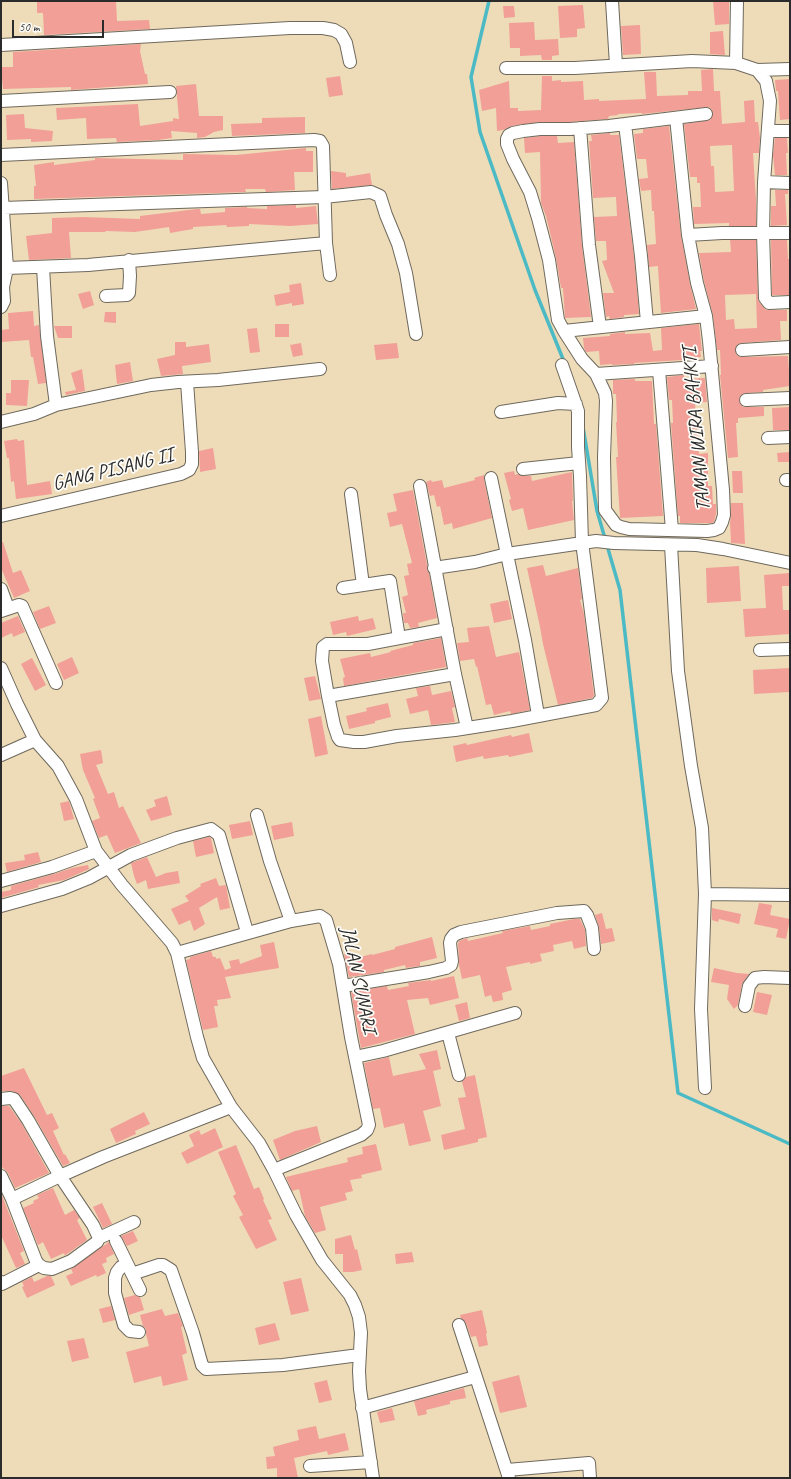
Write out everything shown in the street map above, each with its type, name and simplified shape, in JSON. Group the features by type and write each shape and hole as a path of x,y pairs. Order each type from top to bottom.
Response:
{"street":[{"path":"612,1 616,65"},
{"path":"736,63 737,1"},
{"path":"1,45 275,29 323,28 334,30 341,34 346,42 350,62"},
{"path":"506,68 575,68 685,61 736,63 757,70 790,69"},
{"path":"757,70 766,80 770,101 764,182 763,233 765,298 769,303 790,302"},
{"path":"1,101 170,92"},
{"name":"TAMAN WIRA BAHKTI","path":"676,118 688,235 697,283 706,316 723,490 724,515 722,522 719,528 707,531 621,528 616,525 605,510 604,457 606,401 604,393 596,374 582,359 558,320 549,260 538,218 530,192 507,144 509,135 523,131 625,124 706,114"},
{"path":"625,124 641,256 647,322"},
{"path":"580,128 590,245 600,327"},
{"path":"768,132 790,131"},
{"path":"1,156 314,140 320,141 323,146 326,243 330,275"},
{"path":"764,182 790,183"},
{"path":"1,183 7,268 3,287 4,301 1,306"},
{"path":"3,208 324,197 371,192 380,196 402,257 416,334"},
{"path":"688,235 722,233 790,233"},
{"path":"7,268 88,265 128,260 326,243"},
{"path":"106,296 127,294 129,292 130,276 128,260"},
{"path":"43,267 47,336 56,405"},
{"path":"564,331 706,316"},
{"path":"742,350 790,347"},
{"path":"447,629 368,644 327,644 323,647 322,661 328,696 340,740 344,742 364,742 397,736 429,734 467,728 596,705 602,698 582,542 578,411 562,365"},
{"path":"596,374 712,366"},
{"path":"1,422 34,414 56,405 151,385 218,380 320,369"},
{"path":"660,370 672,530"},
{"name":"GANG PISANG II","path":"2,512 181,474 189,470 192,464 192,452 187,382"},
{"path":"746,400 790,398"},
{"path":"501,412 558,404 576,404"},
{"path":"768,438 790,437"},
{"path":"523,469 579,463"},
{"path":"491,478 525,640 538,715"},
{"path":"420,486 434,568 467,728"},
{"path":"350,494 363,585"},
{"path":"434,568 475,562 507,554 596,541 697,546 723,549 790,564"},
{"path":"671,545 678,671 691,766 702,828 705,894 701,1009 705,1088"},
{"path":"343,588 390,581 399,638"},
{"path":"1,589 5,609 19,605 22,606 56,683"},
{"path":"760,650 790,649"},
{"path":"1,668 35,740 58,766 76,799 96,851 122,885 164,933 177,953 203,1058 232,1107 259,1144 309,1239 322,1260 350,1295 355,1305 359,1317 360,1333 360,1389 372,1462 373,1478"},
{"path":"328,696 455,674"},
{"path":"1,755 35,740"},
{"path":"256,815 291,921"},
{"path":"1,906 62,889 89,878 131,855 206,829 211,829 219,835 247,932"},
{"path":"1,880 52,867 96,851"},
{"path":"705,894 790,895"},
{"path":"343,986 446,968 451,965 452,961 450,943 454,935 461,932 557,913 584,911 592,928 594,949"},
{"name":"JALAN SUNARI","path":"177,953 247,932 291,921 320,916 326,920 339,964 355,1057 370,1121 367,1130 361,1135 274,1170"},
{"path":"745,1006 749,986 755,978 790,978"},
{"path":"355,1057 448,1033 515,1013"},
{"path":"448,1033 459,1075"},
{"path":"1,1100 10,1098 14,1099 28,1120 60,1176 93,1225 99,1238"},
{"path":"12,1199 60,1176 232,1107"},
{"path":"1,1176 12,1199 36,1261 44,1268 52,1269 62,1265 92,1247 99,1238 134,1222"},
{"path":"116,1241 140,1290"},
{"path":"1,1282 2,1284 39,1265"},
{"path":"139,1332 130,1331 124,1325 115,1293 115,1278 117,1272 121,1268 130,1269 163,1265 171,1270 193,1333 203,1368 209,1370 283,1365 359,1355"},
{"path":"459,1325 508,1474 589,1463 590,1478"},
{"path":"362,1408 475,1377"},
{"path":"310,1466 372,1462"}],"building":[{"path":"37,1 116,1 117,21 149,20 150,29 44,35 43,13 37,13"},
{"path":"713,1 729,1 729,24 715,25"},
{"path":"583,5 585,28 577,29 577,37 560,38 558,6"},
{"path":"503,6 514,6 515,17 504,18"},
{"path":"534,22 535,40 558,39 559,55 552,56 552,60 542,60 541,55 520,56 520,48 510,48 509,23"},
{"path":"640,25 641,54 623,55 621,26"},
{"path":"723,31 725,55 710,54 710,32"},
{"path":"141,44 140,51 145,74 147,74 148,84 71,90 71,87 3,89 1,67 13,67 13,52"},
{"path":"713,69 714,91 720,91 722,124 745,122 744,101 754,100 755,122 758,122 760,138 759,153 753,153 756,226 729,226 729,223 694,224 693,207 701,207 700,183 697,183 697,177 690,177 684,124 710,120 713,113 709,107 642,114 618,114 609,116 608,119 570,122 539,122 512,126 497,131 496,108 482,111 479,90 509,81 510,108 518,108 518,111 541,110 542,76 552,76 552,81 583,81 584,100 599,99 599,101 646,99 644,72 656,72 657,96 688,95 688,91 702,91 701,70","holes":["732,145 734,191 715,192 714,166 711,166 710,146"]},
{"path":"340,76 343,95 329,97 326,78"},
{"path":"790,79 790,119 780,120 778,91 776,91 775,80"},
{"path":"196,84 199,116 223,116 223,130 214,132 205,137 197,138 197,133 171,131 172,138 158,140 117,142 116,138 87,139 86,118 57,120 56,108 138,104 140,126 173,121 173,118 179,119 176,86"},
{"path":"24,114 25,128 53,131 52,141 31,142 31,139 7,140 6,115"},
{"path":"305,117 305,133 232,136 231,124 262,123 262,118"},
{"path":"669,126 681,236 696,309 661,313 658,266 649,267 647,245 656,244 651,190 641,191 639,179 648,178 646,159 637,159 634,134 643,133 643,129"},
{"path":"610,133 610,135 619,135 634,257 639,314 624,315 624,317 610,319 609,316 606,317 603,293 614,293 602,261 607,260 606,241 596,241 594,217 617,216 616,197 593,198 589,141 592,141 591,135"},
{"path":"557,136 558,143 574,142 582,246 591,317 565,318 563,288 561,288 556,258 546,216 541,203 540,152 525,153 524,138"},
{"path":"775,138 787,138 787,175 775,175 773,155"},
{"path":"306,148 306,151 313,151 313,172 294,172 295,190 266,192 265,189 245,189 246,192 34,199 34,186 36,186 34,165 54,162 54,165 95,160 95,158 183,160 183,154 236,155"},
{"path":"331,171 346,173 346,177 370,173 372,185 332,189"},
{"path":"775,190 788,190 788,194 785,194 787,225 771,226 771,206 776,206"},
{"path":"296,205 296,208 316,206 318,224 290,226 249,224 249,226 227,227 226,225 193,227 193,229 170,233 169,227 135,232 69,232 71,258 29,260 26,236 52,233 52,218 83,217 140,219 140,216 197,209 200,209 201,214 225,212 225,208 247,207 267,209 267,206"},
{"path":"730,240 756,240 759,302 766,310 787,310 787,321 780,321 781,340 741,343 736,346 736,354 742,357 788,356 790,386 763,390 763,392 745,393 740,396 739,401 743,407 764,407 764,416 738,418 738,423 736,423 738,457 728,458 720,375 720,350 717,350 713,315 704,281 699,253 731,252","holes":["756,294 757,328 735,329 734,319 726,320 725,295"]},
{"path":"771,240 787,240 788,259 790,259 790,295 772,295"},
{"path":"301,283 304,304 292,306 292,303 276,306 274,295 290,292 289,285"},
{"path":"90,291 94,305 83,309 78,294"},
{"path":"33,311 34,326 39,325 46,383 38,384 33,357 31,357 29,340 1,342 1,330 9,329 8,313"},
{"path":"105,312 116,312 116,323 104,322"},
{"path":"275,324 289,324 289,337 275,337"},
{"path":"699,324 702,351 700,351 701,357 634,364 600,365 599,351 586,352 584,348 583,338 610,336 610,334 625,332 625,334 650,333 653,351 662,350 661,328"},
{"path":"54,326 72,326 72,338 58,338"},
{"path":"257,328 260,352 250,353 247,329"},
{"path":"175,342 186,342 186,347 209,344 211,362 182,366 183,374 161,376 157,359 175,355"},
{"path":"301,343 303,355 293,357 290,345"},
{"path":"397,343 399,358 376,360 374,345"},
{"path":"130,362 133,381 117,384 115,365"},
{"path":"82,369 85,391 66,395 65,392 76,390 71,373"},
{"path":"684,375 684,379 705,378 707,402 695,403 699,454 708,453 708,486 712,486 713,504 716,504 716,514 714,522 712,523 680,523 680,516 678,516 671,423 673,423 672,400 669,400 667,377"},
{"path":"635,379 635,381 652,381 654,424 656,424 663,516 620,518 616,457 618,457 616,394 613,394 613,380"},
{"path":"11,380 29,380 27,406 6,405 6,393 11,393"},
{"path":"790,407 790,430 773,430 772,408"},
{"path":"17,439 18,441 24,440 27,485 50,481 52,494 16,499 14,481 11,482 9,458 7,458 4,441"},
{"path":"213,448 216,469 200,472 199,451"},
{"path":"789,452 790,462 778,462 777,453"},
{"path":"514,471 515,475 531,476 532,481 572,472 572,501 574,520 528,530 523,508 512,511 509,500 511,499 504,473"},
{"path":"732,471 742,471 743,493 733,493"},
{"path":"484,475 492,518 453,529 452,523 444,525 440,506 437,507 434,495 430,496 426,482 431,480 432,482 442,480 444,488 475,480 474,478"},
{"path":"413,490 437,618 418,623 419,627 410,628 408,623 404,623 403,613 406,613 402,597 408,595 404,576 409,575 407,564 412,563 402,524 390,527 387,513 397,511 393,494"},
{"path":"731,503 743,503 745,544 731,543"},
{"path":"1,542 3,542 13,573 21,570 30,591 14,598 1,568"},
{"path":"543,565 546,576 578,568 582,599 580,600 584,614 594,696 592,698 558,705 527,568"},
{"path":"739,566 741,601 707,603 706,568"},
{"path":"790,573 790,586 782,586 783,610 790,610 790,634 745,637 743,609 766,608 764,575"},
{"path":"508,600 512,619 494,623 490,604"},
{"path":"49,606 56,623 40,629 33,612"},
{"path":"18,616 25,632 13,637 12,633 1,638 1,623"},
{"path":"358,616 359,621 373,618 376,629 347,636 346,632 333,635 330,622"},
{"path":"489,626 496,657 519,652 530,710 511,714 510,711 494,715 491,704 486,705 474,659 460,661 457,643 469,642 467,628"},
{"path":"441,638 446,667 344,686 343,678 345,677 340,659 370,653 371,657 413,645 413,643"},
{"path":"72,657 79,673 64,680 57,664"},
{"path":"32,658 46,685 35,691 21,664"},
{"path":"790,668 789,692 754,694 753,670"},
{"path":"315,676 321,699 309,701 304,678"},
{"path":"430,686 432,695 451,691 455,707 452,708 455,722 431,725 428,710 410,714 406,699 418,696 416,688"},
{"path":"388,703 391,717 375,721 375,723 349,729 346,716 367,711 366,708"},
{"path":"321,716 328,754 315,757 308,719"},
{"path":"529,733 533,752 509,757 508,755 484,759 483,756 456,762 453,746 466,743 467,745 511,735 512,737"},
{"path":"101,750 103,763 96,765 108,794 114,792 119,808 123,806 141,843 115,853 107,835 99,838 92,821 100,818 93,799 95,798 83,770 80,754"},
{"path":"167,796 172,815 151,821 146,810 156,806 154,800"},
{"path":"69,801 74,819 64,821 60,803"},
{"path":"250,821 253,835 232,839 229,825"},
{"path":"292,822 294,836 274,840 271,826"},
{"path":"209,837 211,838 214,853 196,857 193,841"},
{"path":"38,852 41,862 7,872 5,863 25,860 24,855"},
{"path":"147,857 156,877 166,873 178,871 180,883 148,889 146,880 137,884 131,863"},
{"path":"88,865 89,869 64,880 38,885 39,887 1,898 1,892 11,890 11,886 72,868"},
{"path":"216,878 219,886 226,885 230,908 220,910 217,897 199,908 205,924 194,931 190,920 179,925 171,909 189,901 185,896 201,886 200,884"},
{"path":"759,903 772,905 770,915 790,919 786,939 776,937 778,929 754,924"},
{"path":"712,908 741,914 739,924 719,919 718,922 712,920"},
{"path":"602,913 606,929 612,928 615,941 601,944 599,927 595,915"},
{"path":"574,919 580,919 585,930 586,946 574,949 572,941 553,945 554,951 540,954 542,961 506,967 512,990 502,993 503,1000 493,1002 491,995 485,997 480,975 462,979 459,965 459,941 467,938 468,941 503,933 502,931 530,926 531,930"},
{"path":"432,937 437,958 420,962 420,966 406,968 405,965 384,970 384,972 349,977 344,954 352,953 352,959 395,949 395,947"},
{"path":"274,942 279,968 225,977 231,998 217,1000 218,1006 214,1006 218,1027 203,1030 186,960 190,959 190,957 211,951 213,957 216,957 216,959 220,958 225,970 231,968 229,961 239,959 240,964 262,956 260,945"},
{"path":"714,968 749,974 742,984 738,1005 734,1009 727,999 729,985 711,982"},
{"path":"454,976 459,998 430,1005 428,998 407,1000 415,1034 361,1048 351,992 387,986 388,990 409,986 408,983 431,981"},
{"path":"757,992 772,995 767,1015 753,1012"},
{"path":"467,1002 470,1018 459,1021 455,1005"},
{"path":"437,1050 441,1069 433,1071 441,1106 423,1111 431,1141 409,1146 404,1123 384,1128 380,1108 373,1109 364,1063 389,1057 393,1076 426,1069 419,1054"},
{"path":"24,1068 47,1115 52,1113 59,1128 53,1131 64,1155 65,1154 70,1163 63,1166 20,1095 12,1091 1,1091 1,1076"},
{"path":"475,1075 487,1137 478,1139 478,1142 444,1150 441,1135 465,1129 458,1098 466,1097 462,1082 466,1077"},
{"path":"1,1106 9,1106 22,1124 49,1173 15,1188 8,1173 1,1166"},
{"path":"144,1112 150,1124 135,1131 136,1134 116,1143 110,1129"},
{"path":"317,1126 321,1142 280,1160 273,1140 295,1131"},
{"path":"215,1128 223,1147 187,1164 181,1153 194,1146 189,1135 199,1130 201,1135"},
{"path":"376,1144 382,1170 361,1175 362,1178 350,1180 353,1191 345,1193 347,1200 320,1207 326,1230 315,1233 305,1216 299,1189 292,1191 286,1177 348,1162 347,1158 363,1154 362,1147"},
{"path":"236,1145 254,1189 259,1187 272,1219 268,1220 277,1240 256,1249 239,1217 243,1215 233,1196 236,1194 218,1152"},
{"path":"53,1188 65,1215 74,1210 80,1218 77,1220 87,1240 65,1256 64,1253 51,1259 43,1242 38,1245 23,1208 34,1203 33,1201 39,1198 37,1195"},
{"path":"1,1193 24,1251 20,1253 25,1264 16,1268 1,1235"},
{"path":"102,1203 112,1224 103,1228 93,1207"},
{"path":"133,1231 138,1241 127,1246 121,1236"},
{"path":"351,1235 355,1250 357,1249 362,1270 343,1272 343,1254 335,1254 335,1239"},
{"path":"109,1242 114,1254 106,1258 107,1262 102,1264 106,1273 97,1277 96,1275 71,1286 66,1276 73,1273 71,1269"},
{"path":"412,1252 414,1262 396,1264 395,1254"},
{"path":"47,1276 51,1276 55,1285 27,1298 22,1287 24,1286 22,1282 32,1277 34,1282"},
{"path":"301,1278 309,1311 291,1315 283,1282"},
{"path":"135,1295 140,1297 144,1310 129,1315 124,1298"},
{"path":"111,1306 115,1320 103,1323 99,1309"},
{"path":"162,1309 165,1316 178,1313 183,1326 181,1327 187,1353 182,1355 188,1380 163,1386 161,1376 134,1383 126,1352 149,1346 146,1329 143,1326 140,1315"},
{"path":"482,1310 488,1345 479,1347 476,1336 471,1337 466,1323 460,1315"},
{"path":"275,1323 280,1340 259,1345 255,1328"},
{"path":"84,1338 89,1358 72,1362 67,1341"},
{"path":"519,1375 527,1407 500,1413 492,1382"},
{"path":"327,1380 332,1400 319,1403 314,1383"},
{"path":"464,1388 466,1398 450,1401 450,1404 426,1410 427,1414 418,1416 414,1401"},
{"path":"392,1408 395,1420 380,1423 377,1412"},
{"path":"316,1426 319,1439 345,1433 349,1450 328,1455 327,1451 294,1458 298,1478 277,1478 277,1468 267,1469 266,1457 275,1456 273,1447 299,1440 297,1430"}],"waterway":[{"path":"489,1 471,77 480,132 535,290 565,364"},
{"path":"583,427 597,511 620,590 678,1093 790,1144"}]}
